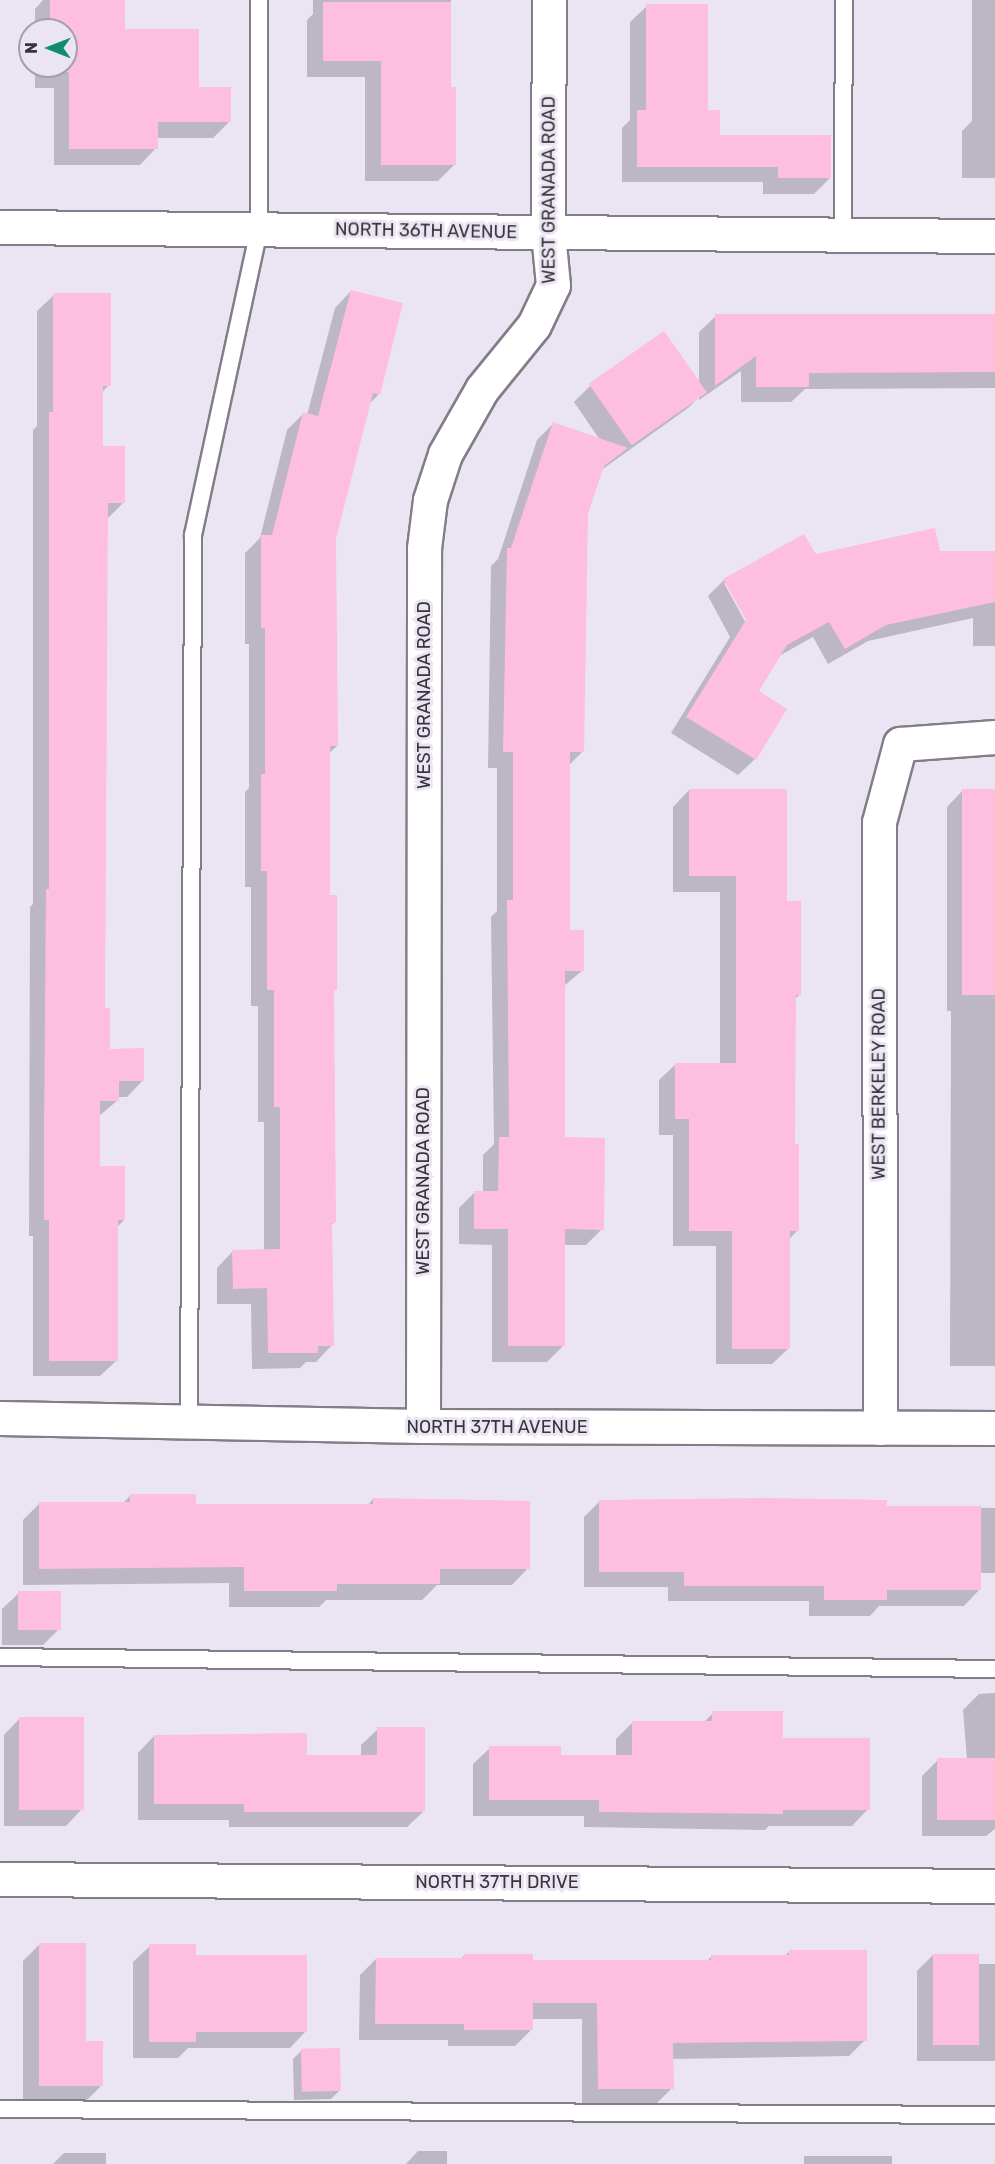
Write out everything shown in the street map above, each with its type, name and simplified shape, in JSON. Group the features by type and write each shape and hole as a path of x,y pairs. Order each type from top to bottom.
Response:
{"street":[{"name":"WEST GRANADA ROAD","path":"423,1426 424,548 430,500 445,454 482,389 534,325 553,285 548,233 549,0"},
{"name":"NORTH 36TH AVENUE","path":"0,227 995,236"},
{"name":"WEST BERKELEY ROAD","path":"880,1428 879,822 900,744 995,737"},
{"name":"NORTH 37TH AVENUE","path":"0,1418 423,1426 995,1428"},
{"name":"NORTH 37TH DRIVE","path":"0,1879 995,1886"}],"lane":[{"path":"189,1422 193,535 259,229 259,0"},
{"path":"843,233 844,0"},
{"path":"0,1657 995,1669"},
{"path":"0,2109 995,2115"}],"building":[{"path":"50,0 125,0 125,29 199,29 199,87 231,87 231,122 158,122 158,149 69,149 69,78 78,78 78,18 50,18"},
{"path":"323,2 451,2 451,87 456,87 456,165 381,165 381,61 323,61"},
{"path":"646,4 708,4 708,110 720,110 720,135 831,135 831,178 778,178 778,167 637,167 637,110 646,110"},
{"path":"351,290 403,303 380,395 373,393 336,539 338,746 330,746 330,895 337,895 337,990 334,990 336,1223 332,1223 334,1346 318,1346 318,1353 268,1353 267,1288 233,1289 232,1250 280,1249 280,1107 274,1107 274,990 267,990 267,871 261,871 261,774 265,774 265,628 261,628 261,535 272,535 303,412 318,416"},
{"path":"53,293 111,293 111,386 103,386 103,446 125,446 125,503 108,503 105,1008 110,1008 110,1049 144,1048 144,1081 119,1081 119,1101 100,1101 100,1166 125,1166 125,1220 118,1220 118,1361 49,1361 49,1220 44,1220 44,1129 46,889 49,889 49,412 53,412"},
{"path":"715,314 995,314 995,372 809,373 809,387 756,387 756,356 715,386"},
{"path":"664,331 707,392 632,445 589,384"},
{"path":"553,422 628,448 604,466 588,514 584,752 570,752 570,930 584,930 584,971 565,971 565,1137 605,1138 604,1230 565,1229 565,1346 508,1346 508,1229 474,1229 474,1191 498,1191 499,1137 509,1137 507,900 513,900 513,752 503,752 507,548 511,548"},
{"path":"935,528 940,551 995,551 995,602 886,625 845,649 829,622 787,645 759,691 787,709 756,760 686,717 746,620 723,579 804,534 816,554"},
{"path":"689,789 787,789 787,901 801,901 801,995 796,995 795,1144 799,1144 799,1231 790,1231 790,1349 732,1349 732,1231 689,1231 689,1119 675,1119 675,1063 736,1063 736,876 689,876"},
{"path":"962,789 995,789 995,995 962,995"},
{"path":"130,1494 196,1494 196,1504 373,1504 373,1498 530,1501 530,1569 440,1569 440,1584 337,1584 337,1591 244,1591 244,1567 39,1569 39,1502 130,1502"},
{"path":"767,1498 887,1500 887,1506 981,1506 981,1590 887,1590 887,1600 824,1600 824,1586 684,1586 684,1572 599,1572 599,1500"},
{"path":"18,1591 61,1591 61,1630 18,1630"},
{"path":"712,1711 783,1711 783,1738 870,1738 870,1810 783,1810 783,1814 599,1812 599,1800 489,1800 489,1746 561,1746 561,1755 632,1755 632,1721 712,1721"},
{"path":"19,1717 84,1717 84,1810 19,1810"},
{"path":"377,1727 425,1727 425,1812 244,1812 244,1804 154,1804 154,1735 307,1733 307,1755 377,1755"},
{"path":"937,1758 995,1758 995,1820 937,1820"},
{"path":"39,1943 86,1943 86,2041 103,2041 103,2086 39,2086"},
{"path":"149,1944 196,1944 196,1955 307,1955 307,2032 196,2032 196,2042 149,2042"},
{"path":"789,1950 867,1950 867,2041 673,2043 674,2089 598,2089 597,2003 533,2003 533,2030 464,2030 464,2024 375,2024 376,1958 464,1958 464,1954 533,1954 533,1960 711,1960 711,1955 789,1955"},
{"path":"933,1954 979,1954 979,2045 933,2045"},
{"path":"340,2048 341,2091 302,2092 301,2049"}]}
